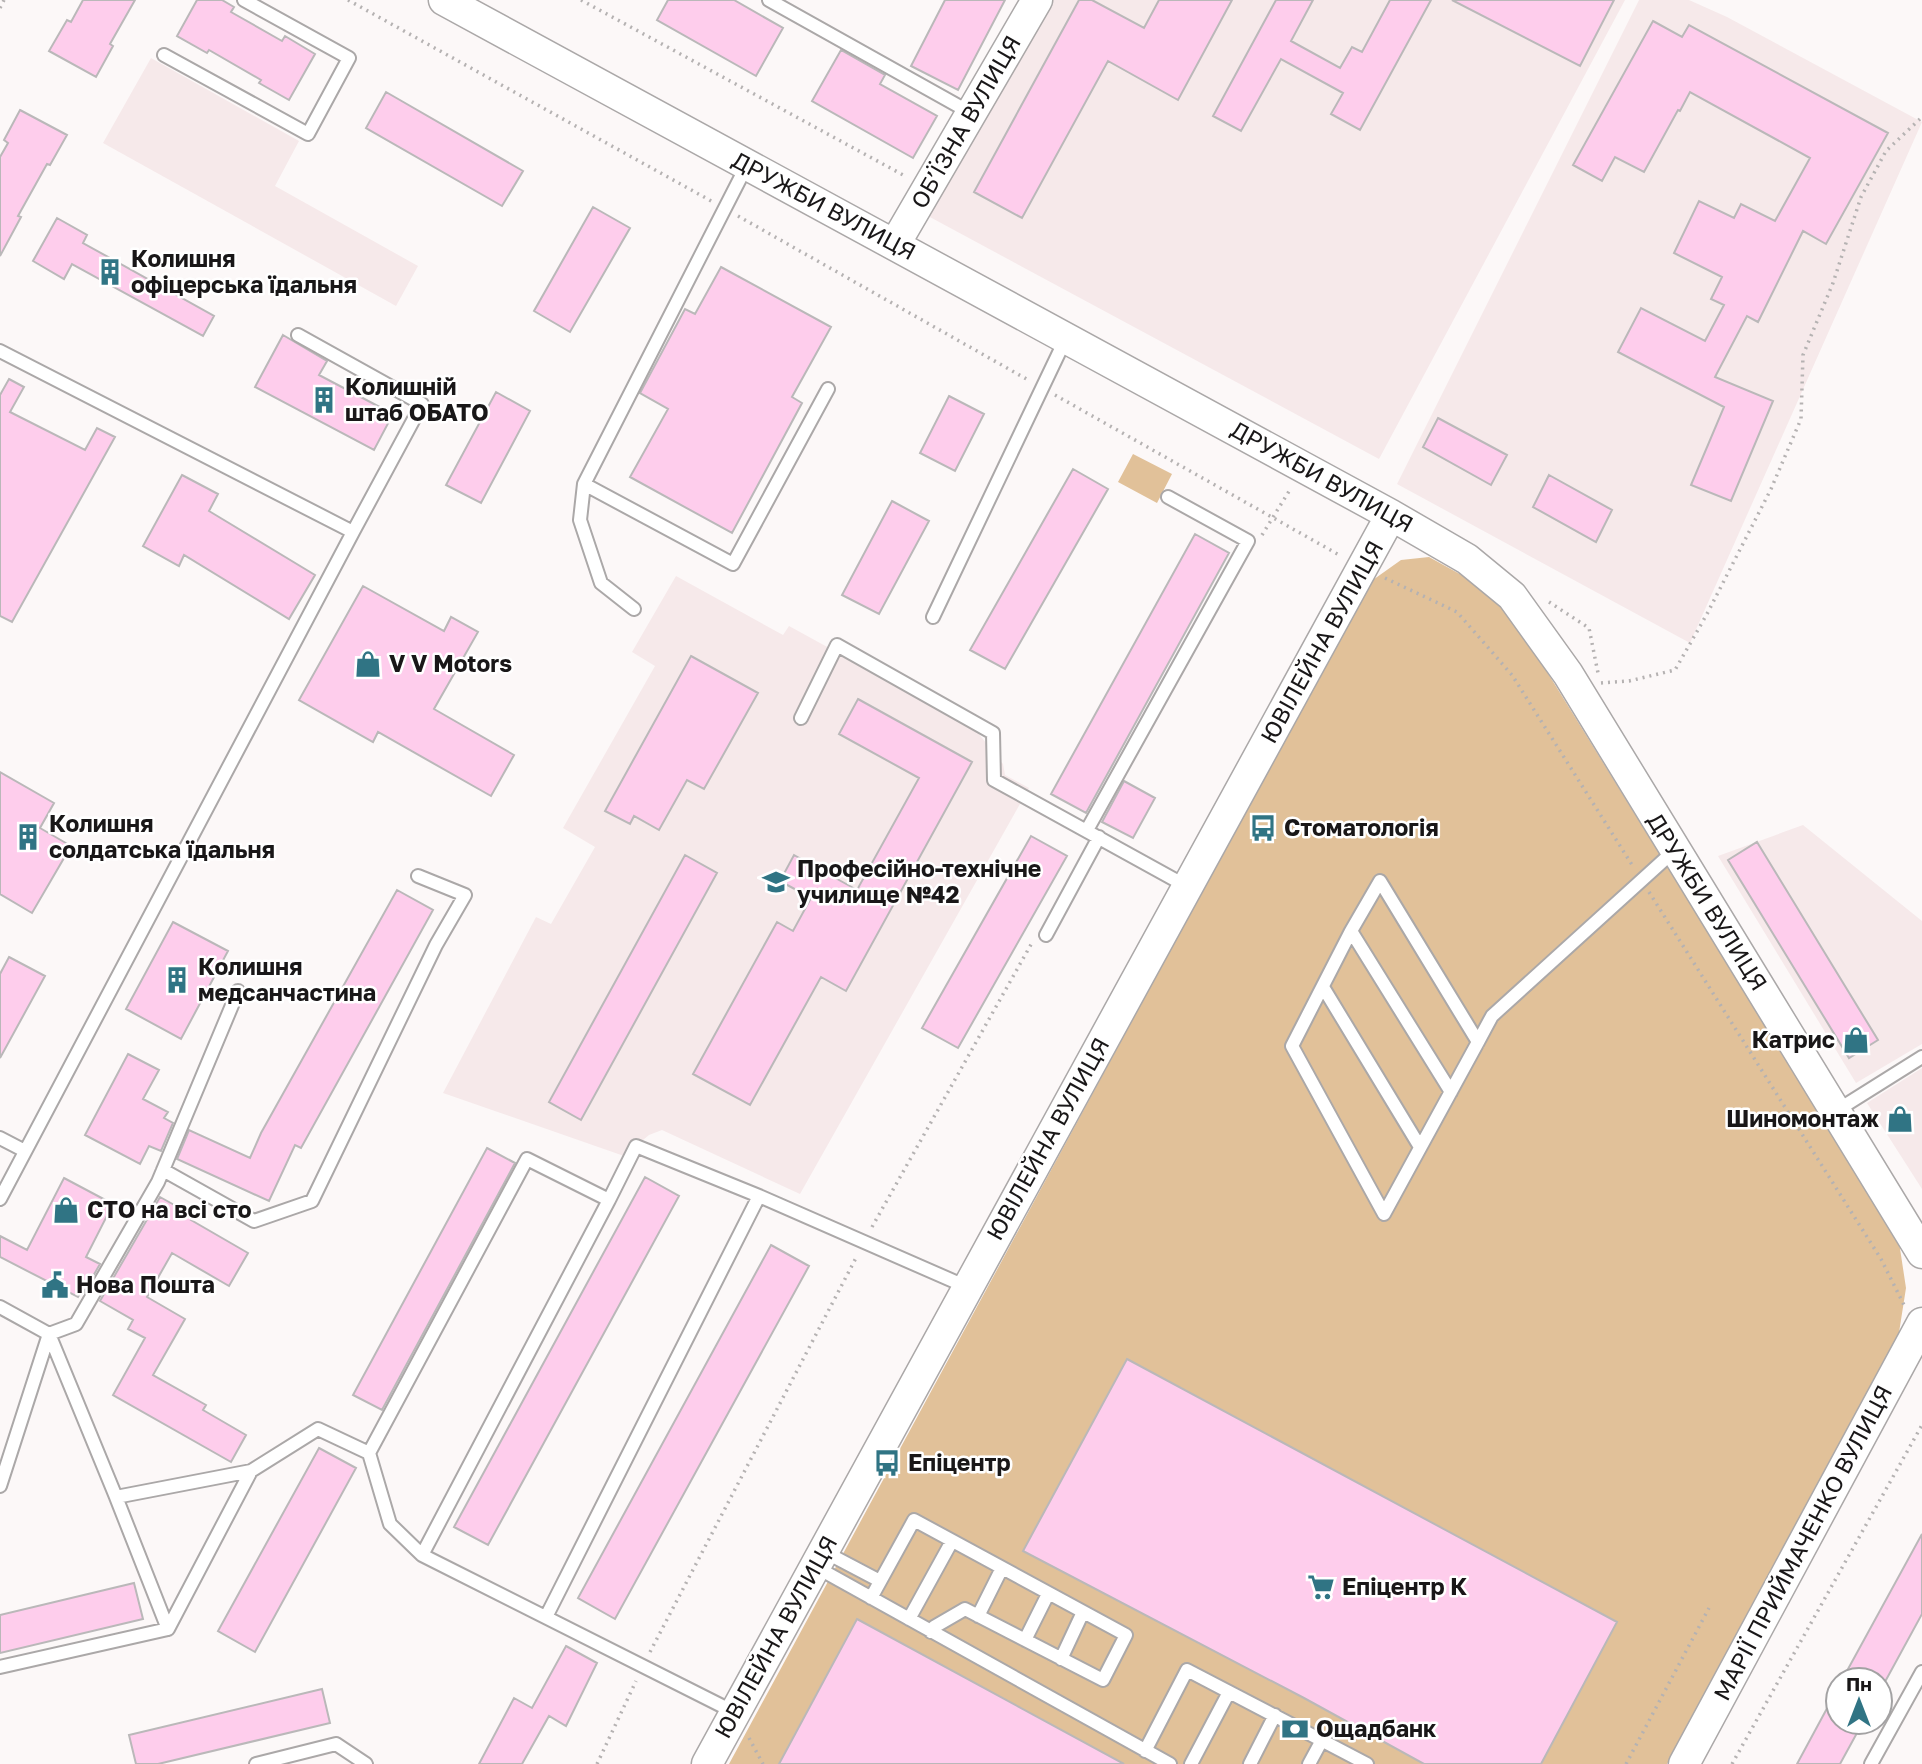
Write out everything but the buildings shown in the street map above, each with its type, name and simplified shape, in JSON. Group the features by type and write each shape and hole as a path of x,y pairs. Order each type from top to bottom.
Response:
{"street":[{"name":"ДРУЖБИ ВУЛИЦЯ","path":"444,0 1391,515 1467,559 1512,596 1568,674 1922,1253"},
{"name":"ОБ’ЇЗНА ВУЛИЦЯ","path":"895,244 1037,0"},
{"name":"ЮВІЛЕЙНА ВУЛИЦЯ","path":"706,1764 1391,515"},
{"name":"МАРІЇ ПРИЙМАЧЕНКО ВУЛИЦЯ","path":"1684,1764 1920,1327"}],"lane":[{"path":"164,55 308,134 349,58 244,0"},
{"path":"769,0 971,113"},
{"path":"634,609 601,583 580,520 584,484 747,164"},
{"path":"0,1199 422,404 298,335"},
{"path":"933,617 1066,338"},
{"path":"0,351 353,532"},
{"path":"584,484 733,564 828,389"},
{"path":"1040,938 1248,541 1168,498"},
{"path":"801,718 837,645 993,733 994,780 1189,887"},
{"path":"1478,1042 1380,881 1292,1046 1384,1214 1420,1147 1478,1042 1492,1016 1675,850"},
{"path":"163,1170 254,1221 312,1201 436,945 465,895 418,876"},
{"path":"1351,932 1451,1091"},
{"path":"1323,987 1420,1147"},
{"path":"49,1334 76,1324 163,1170 238,991"},
{"path":"1835,1111 1922,1056"},
{"path":"0,1138 25,1151"},
{"path":"422,1555 636,1146 759,1196 967,1287"},
{"path":"609,1200 527,1159 369,1453 390,1524 422,1555 735,1712"},
{"path":"545,1617 759,1196"},
{"path":"0,1307 49,1334 169,1629"},
{"path":"0,1486 49,1334"},
{"path":"116,1497 251,1471 318,1429 369,1453"},
{"path":"0,1667 169,1629 251,1471"},
{"path":"871,1598 914,1520 1126,1635 1102,1680 965,1609 934,1627 931,1632"},
{"path":"909,1619 952,1541"},
{"path":"819,1559 880,1581"},
{"path":"819,1559 871,1598 1170,1764"},
{"path":"978,1616 1002,1568"},
{"path":"1025,1640 1048,1594"},
{"path":"1061,1659 1083,1612"},
{"path":"1144,1751 1187,1670 1364,1763"},
{"path":"1871,1764 1922,1672"},
{"path":"1191,1764 1229,1692"},
{"path":"1250,1764 1275,1715"},
{"path":"1309,1764 1322,1740"},
{"path":"256,1764 336,1744 366,1764"}],"path":[{"path":"0,8 4,0"},
{"path":"348,0 1363,568 1457,612 1512,675 1881,1259 1920,1327"},
{"path":"581,0 927,188"},
{"path":"1545,599 1589,628 1600,684 1629,681 1675,670 1771,489 1801,419 1803,355 1833,283 1861,197 1886,151 1922,117"},
{"path":"1272,517 1305,468"},
{"path":"597,1764 643,1666 864,1242 1040,938"},
{"path":"1732,1764 1922,1425"},
{"path":"1626,1764 1709,1608"}],"shaded area":[{"path":"1046,0 1625,0 1379,459 915,209"},
{"path":"1639,0 1689,0 1727,17 1922,122 1690,643 1397,484"},
{"path":"151,58 299,141 275,186 418,266 396,306 103,143"},
{"path":"1133,454 1172,474 1157,503 1118,482"},
{"path":"1429,557 1485,588 1520,628 1899,1242 1906,1288 1898,1339 1667,1764 729,1764 1370,582 1401,560"},
{"name":"Професійно-технічне училище №42","path":"676,576 783,635 789,626 966,723 978,733 1003,764 1005,775 1029,788 800,1194 662,1130 649,1135 624,1156 443,1093 536,917 551,924 595,847 563,828 655,666 632,652"},
{"path":"1803,825 1922,921 1922,1044 1856,1083 1718,856"},
{"path":"1922,1068 1922,1189 1867,1103"}],"place":[{"name":"Колишня офіцерська їдальня","path":"110,272"},
{"name":"Колишній штаб ОБАТО","path":"324,400"},
{"name":"V V Motors","path":"368,664"},
{"name":"Стоматологія","path":"1263,828"},
{"name":"Колишня солдатська їдальня","path":"28,837"},
{"name":"Професійно-технічне училище №42","path":"776,882"},
{"name":"Колишня медсанчастина","path":"177,980"},
{"name":"Катрис","path":"1856,1040"},
{"name":"Шиномонтаж","path":"1900,1119"},
{"name":"СТО на всі сто","path":"66,1210"},
{"name":"Нова Пошта","path":"55,1285"},
{"name":"Епіцентр","path":"887,1463"},
{"name":"Епіцентр К","path":"1321,1587"},
{"name":"Ощадбанк","path":"1295,1729"}]}
